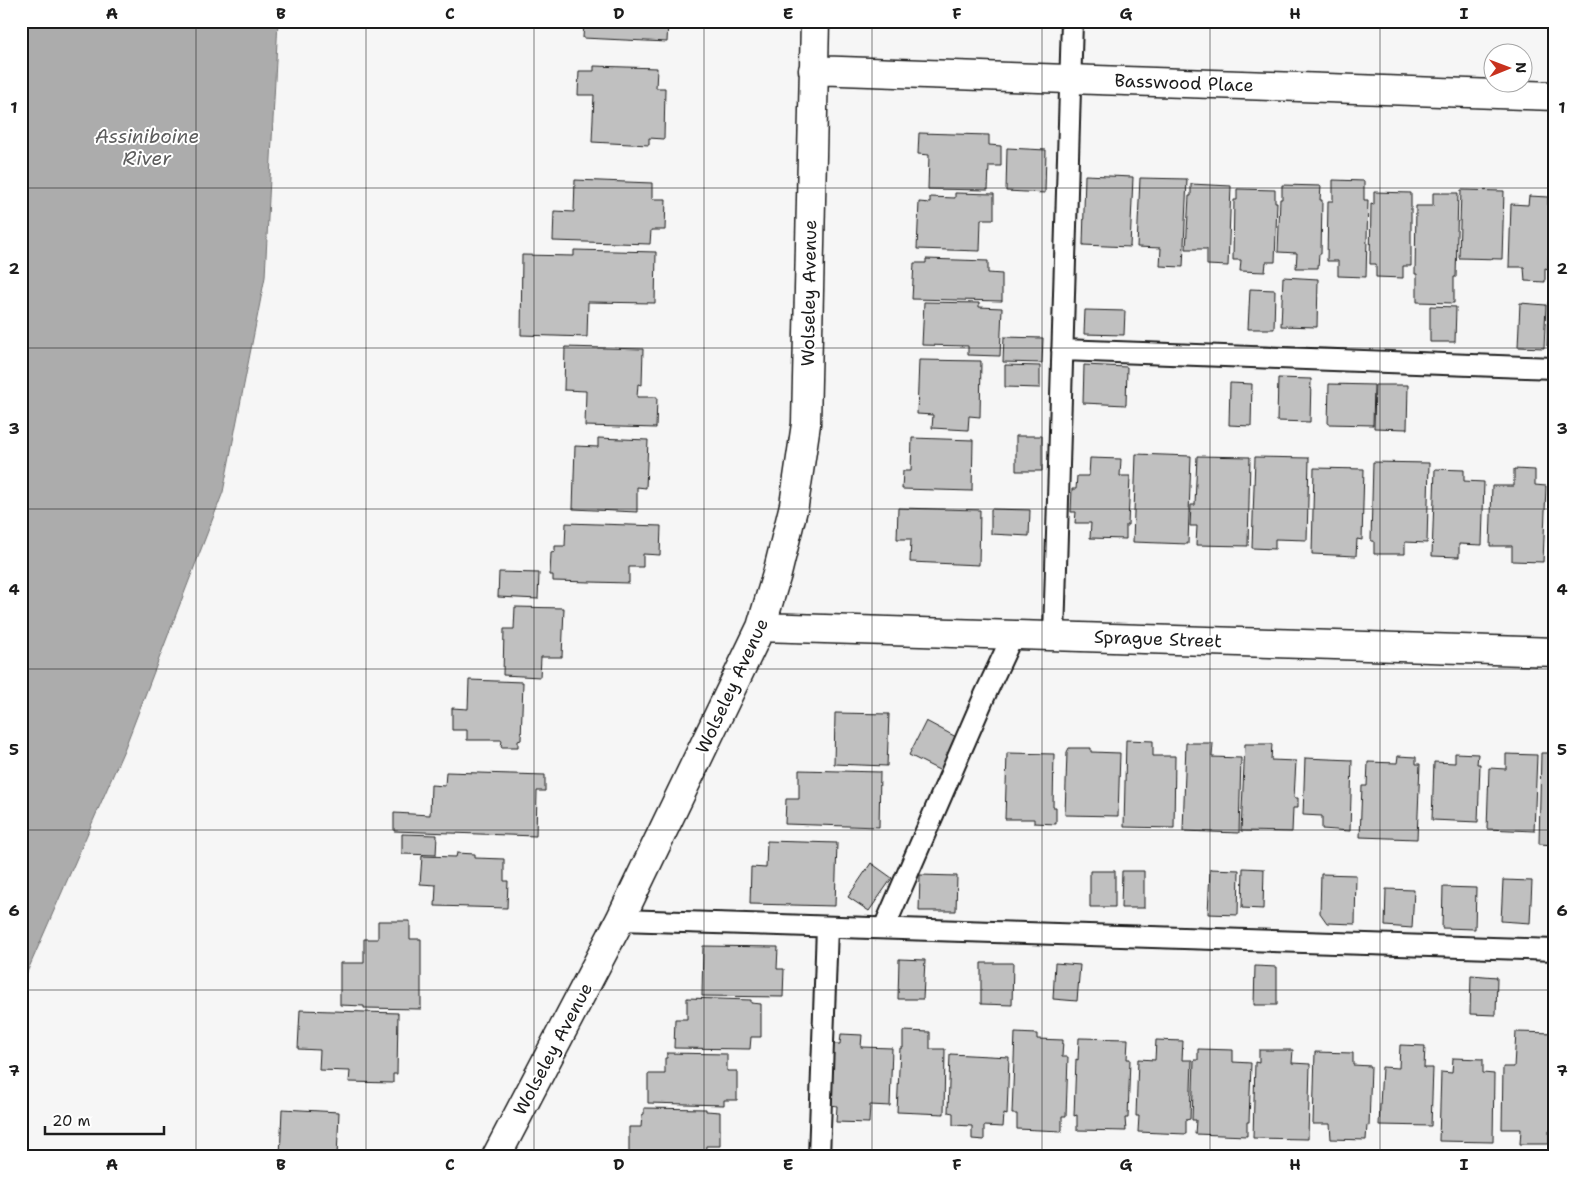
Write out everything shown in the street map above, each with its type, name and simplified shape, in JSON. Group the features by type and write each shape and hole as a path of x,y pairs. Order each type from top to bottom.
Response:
{"street":[{"name":"Wolseley Avenue","path":"496,1157 620,920 761,626 777,574 794,505 806,424 815,21"},
{"name":"Basswood Place","path":"813,70 1555,96"},
{"name":"Sprague Street","path":"761,626 1555,652"}],"lane":[{"path":"1054,636 1072,21"},
{"path":"1062,350 1555,368"},
{"path":"884,928 1013,635"},
{"path":"620,920 1555,950"},
{"path":"819,1157 827,927"}],"water":[{"name":"Assiniboine River","path":"21,21 278,21 265,277 223,492 124,750 21,986"}],"building":[{"path":"584,21 668,21 667,42 583,38"},
{"path":"594,66 657,68 656,88 665,88 664,139 649,138 649,145 592,142 594,95 578,95 579,71 594,71"},
{"path":"919,133 989,135 989,145 1001,146 1001,166 989,166 988,190 928,189 929,155 918,154"},
{"path":"1007,148 1046,150 1045,193 1006,191"},
{"path":"1085,175 1133,177 1130,247 1083,245"},
{"path":"1140,178 1187,179 1183,267 1160,266 1161,248 1137,247"},
{"path":"575,180 652,183 652,199 666,199 665,230 651,230 650,244 553,241 554,211 574,212"},
{"path":"1333,180 1364,181 1364,200 1368,200 1366,277 1338,276 1338,261 1327,261 1328,201 1333,201"},
{"path":"1191,184 1231,186 1228,266 1207,265 1207,249 1186,249"},
{"path":"1282,185 1321,186 1321,254 1319,254 1318,268 1296,268 1297,253 1278,252"},
{"path":"1237,189 1275,190 1275,202 1277,202 1275,262 1266,262 1265,272 1240,271 1241,260 1233,260 1234,200 1237,200"},
{"path":"1461,190 1504,191 1502,259 1459,258"},
{"path":"1374,192 1411,193 1411,266 1403,266 1403,278 1376,277 1376,264 1370,264 1371,204 1374,205"},
{"path":"955,193 994,194 994,219 981,219 980,251 917,249 919,202 930,203 930,197 955,198"},
{"path":"1433,193 1458,193 1454,303 1417,302 1417,274 1415,274 1416,206 1433,206"},
{"path":"1529,196 1548,197 1548,208 1550,208 1548,269 1545,268 1545,282 1525,281 1524,267 1509,267 1511,204 1528,205"},
{"path":"1553,208 1555,208 1555,260 1551,260"},
{"path":"574,250 656,252 655,303 588,302 587,337 521,335 522,255 574,256"},
{"path":"926,259 988,261 988,273 1002,274 1002,301 912,299 914,263 926,263"},
{"path":"1283,277 1318,279 1317,327 1281,326"},
{"path":"1250,289 1275,290 1274,329 1248,329"},
{"path":"924,302 979,303 979,307 1002,308 1000,356 968,355 968,346 922,345"},
{"path":"1548,302 1555,302 1555,346 1547,346"},
{"path":"1520,303 1546,305 1544,348 1518,347"},
{"path":"1430,306 1456,307 1455,342 1430,342"},
{"path":"1085,310 1125,311 1124,335 1084,334"},
{"path":"1004,337 1043,338 1042,363 1003,362"},
{"path":"565,347 643,349 642,385 638,384 637,397 657,397 656,428 585,426 586,391 564,390"},
{"path":"919,360 981,361 980,417 969,416 968,430 932,428 933,415 917,414"},
{"path":"1005,365 1040,366 1040,388 1005,387"},
{"path":"1084,365 1127,367 1126,405 1083,403"},
{"path":"1278,378 1311,379 1310,422 1277,421"},
{"path":"1230,383 1252,384 1251,426 1229,425"},
{"path":"1329,384 1374,385 1373,425 1328,424"},
{"path":"1375,385 1408,385 1407,429 1374,428"},
{"path":"1016,436 1042,436 1042,471 1016,471"},
{"path":"598,438 648,440 646,488 637,487 637,512 573,509 575,446 598,447"},
{"path":"912,438 973,440 972,491 902,489 903,471 911,471"},
{"path":"1136,454 1191,456 1188,544 1133,542"},
{"path":"1197,456 1250,457 1248,546 1196,545 1197,526 1190,526 1191,505 1195,505"},
{"path":"1255,457 1309,458 1307,540 1275,539 1275,549 1252,548"},
{"path":"1090,458 1121,459 1120,476 1130,476 1126,539 1090,538 1091,523 1075,523 1076,512 1071,512 1072,489 1076,489 1077,476 1089,476"},
{"path":"1373,462 1429,463 1427,543 1405,542 1405,554 1374,554 1374,541 1371,541"},
{"path":"1314,468 1364,469 1362,540 1357,539 1356,556 1312,554"},
{"path":"1435,469 1464,470 1464,481 1484,482 1482,545 1459,544 1459,557 1432,556"},
{"path":"1514,469 1535,470 1535,485 1546,486 1543,562 1512,561 1512,546 1490,546 1492,486 1514,486"},
{"path":"1555,494 1555,556 1554,556"},
{"path":"898,508 980,510 979,565 910,562 911,539 897,539"},
{"path":"991,509 1030,510 1029,536 991,534"},
{"path":"566,523 661,526 660,555 643,554 643,567 629,567 629,583 553,581 553,575 550,575 551,553 555,552 555,546 565,546"},
{"path":"499,572 539,573 538,599 498,597"},
{"path":"515,607 564,608 562,657 541,657 540,677 503,675 504,629 514,629"},
{"path":"469,680 523,682 521,740 518,741 518,747 501,747 502,740 467,740 467,730 452,730 452,708 468,709"},
{"path":"835,713 889,714 887,766 834,764"},
{"path":"926,721 958,738 941,771 909,755"},
{"path":"1126,740 1153,741 1153,756 1175,756 1174,828 1124,827"},
{"path":"1186,743 1213,743 1212,757 1241,758 1239,833 1183,831"},
{"path":"1245,744 1272,744 1271,760 1296,761 1294,798 1298,798 1298,808 1293,808 1292,832 1241,831"},
{"path":"1069,748 1091,748 1091,752 1120,753 1118,816 1065,815 1067,752"},
{"path":"1007,753 1054,754 1053,807 1056,807 1056,824 1034,823 1034,819 1005,819"},
{"path":"1455,753 1478,754 1477,764 1480,764 1478,822 1432,820 1434,762 1455,763"},
{"path":"1541,753 1555,753 1555,845 1539,844"},
{"path":"1506,754 1537,755 1534,831 1487,829 1489,768 1506,769"},
{"path":"1398,756 1416,757 1416,764 1420,764 1417,839 1360,837 1362,786 1367,786 1368,762 1397,763"},
{"path":"1305,758 1352,760 1350,831 1322,829 1322,816 1303,815"},
{"path":"799,770 880,772 879,827 785,824 786,799 799,799"},
{"path":"446,772 545,775 545,791 537,791 536,836 394,831 394,813 430,815 431,785 445,786"},
{"path":"402,834 437,835 436,855 402,854"},
{"path":"767,841 837,843 835,906 750,904 751,867 766,868"},
{"path":"457,853 475,854 475,858 504,859 504,881 508,881 507,908 435,906 436,885 420,884 422,856 456,857"},
{"path":"871,863 892,878 869,911 848,897"},
{"path":"1243,868 1264,869 1263,909 1242,908"},
{"path":"1210,869 1239,870 1238,915 1208,914"},
{"path":"1090,871 1115,871 1115,907 1090,907"},
{"path":"1122,871 1144,871 1144,908 1121,908"},
{"path":"1321,874 1356,875 1355,924 1327,923 1320,913"},
{"path":"920,875 957,876 956,911 919,911"},
{"path":"1503,880 1532,881 1530,923 1501,921"},
{"path":"1443,887 1476,888 1475,929 1442,928"},
{"path":"1386,889 1414,890 1412,928 1385,926"},
{"path":"378,921 410,921 410,939 421,939 421,1009 364,1008 364,1006 340,1005 340,963 364,963 364,939 378,939"},
{"path":"703,946 778,947 777,969 784,969 783,997 702,996"},
{"path":"899,959 925,960 923,999 898,999"},
{"path":"981,963 1013,963 1012,1005 981,1004"},
{"path":"1055,963 1080,965 1077,1001 1053,999"},
{"path":"1255,966 1277,967 1277,1005 1254,1005"},
{"path":"1471,975 1497,977 1496,1015 1470,1014"},
{"path":"687,998 751,1000 751,1003 761,1004 761,1037 751,1037 750,1049 674,1048 675,1019 687,1019"},
{"path":"300,1010 398,1013 397,1074 393,1074 393,1083 349,1082 350,1071 319,1070 320,1050 298,1049"},
{"path":"903,1031 930,1032 930,1049 945,1049 944,1114 897,1112 900,1048 903,1048"},
{"path":"1516,1032 1555,1033 1552,1130 1549,1130 1549,1144 1520,1144 1521,1129 1502,1129 1503,1067 1514,1067"},
{"path":"1015,1033 1037,1034 1037,1039 1063,1040 1062,1057 1068,1057 1066,1116 1062,1116 1062,1131 1017,1129 1017,1114 1012,1114"},
{"path":"841,1034 862,1035 861,1047 892,1048 890,1106 870,1105 869,1123 836,1122 837,1106 831,1105 833,1044 840,1044"},
{"path":"1079,1038 1128,1039 1127,1059 1130,1059 1128,1118 1125,1118 1126,1131 1077,1130 1077,1115 1074,1116 1076,1059 1078,1060"},
{"path":"1156,1040 1183,1041 1182,1060 1192,1060 1190,1119 1186,1120 1186,1134 1138,1132 1139,1116 1136,1116 1138,1059 1155,1060"},
{"path":"1400,1045 1425,1046 1424,1068 1433,1068 1431,1126 1379,1125 1382,1067 1399,1068"},
{"path":"1198,1049 1233,1050 1233,1062 1251,1063 1247,1136 1195,1134 1196,1120 1192,1120 1194,1060 1198,1060"},
{"path":"1259,1050 1293,1050 1292,1063 1310,1064 1308,1139 1253,1138 1255,1062 1259,1063"},
{"path":"1315,1052 1353,1053 1353,1065 1371,1066 1369,1126 1367,1125 1366,1140 1331,1139 1330,1124 1313,1124"},
{"path":"667,1053 727,1054 727,1071 737,1071 737,1100 724,1100 724,1105 648,1103 648,1074 665,1074 665,1058 667,1058"},
{"path":"950,1054 1009,1057 1007,1115 1004,1114 1003,1127 984,1126 984,1140 972,1139 972,1126 953,1125 953,1113 948,1112"},
{"path":"1453,1058 1483,1059 1483,1073 1494,1074 1493,1142 1439,1141 1441,1072 1452,1073"},
{"path":"644,1108 706,1109 706,1111 720,1112 720,1146 706,1146 705,1157 629,1156 629,1127 641,1127"},
{"path":"282,1109 339,1112 337,1157 280,1157"}]}
